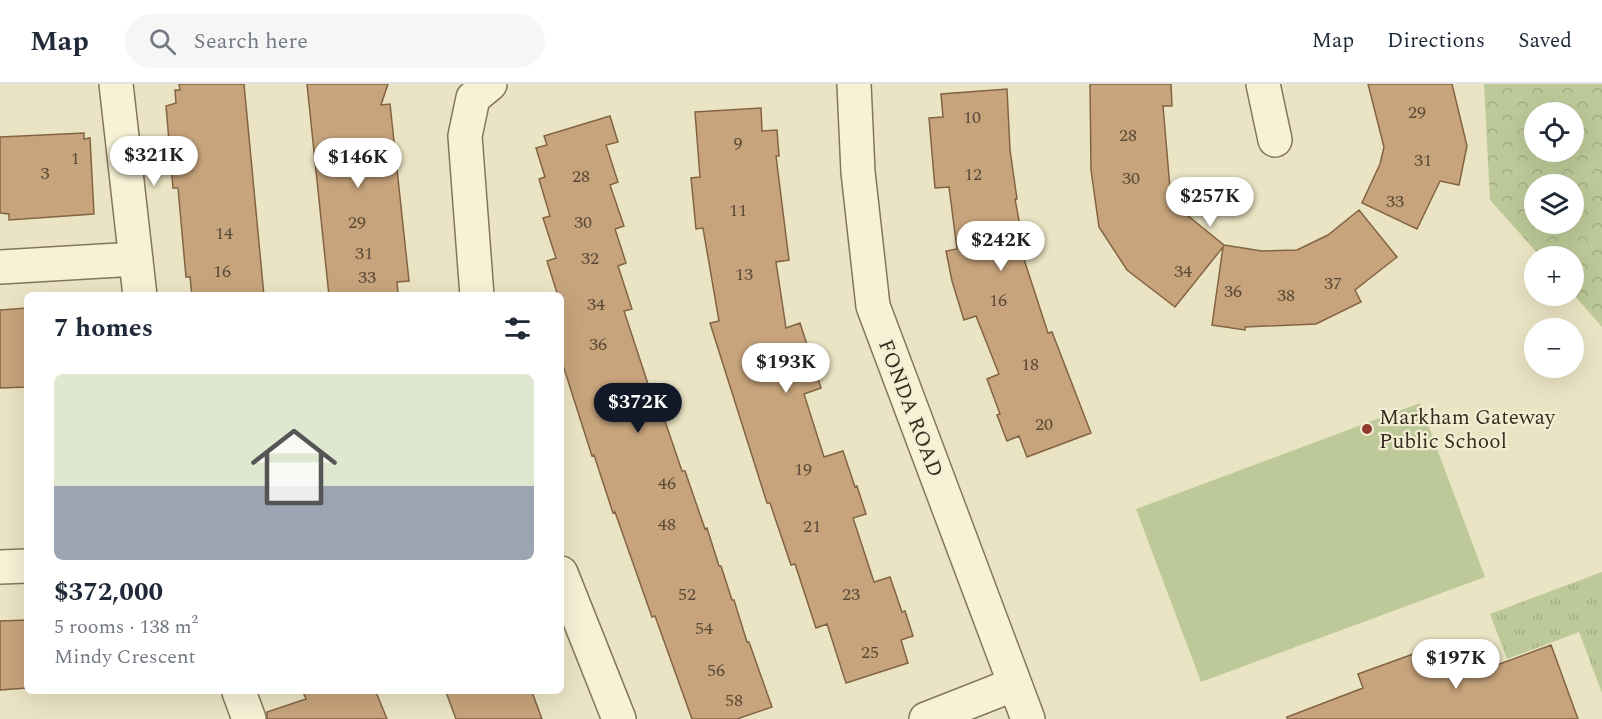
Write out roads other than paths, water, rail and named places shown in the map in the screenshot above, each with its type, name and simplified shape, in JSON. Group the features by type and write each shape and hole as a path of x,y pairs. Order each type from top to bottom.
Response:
{"street":[{"path":"116,84 140,292"},
{"path":"477,292 465,136 473,98 490,84"},
{"name":"FONDA ROAD","path":"854,84 858,172 873,306 1028,719"},
{"path":"1263,84 1275,140"},
{"path":"0,267 136,259"},
{"path":"0,567 24,566"},
{"path":"564,581 619,719"},
{"path":"926,719 1016,684"},
{"path":"240,694 249,719"}],"place":[{"name":"Markham Gateway Public School","path":"1367,429"}]}
